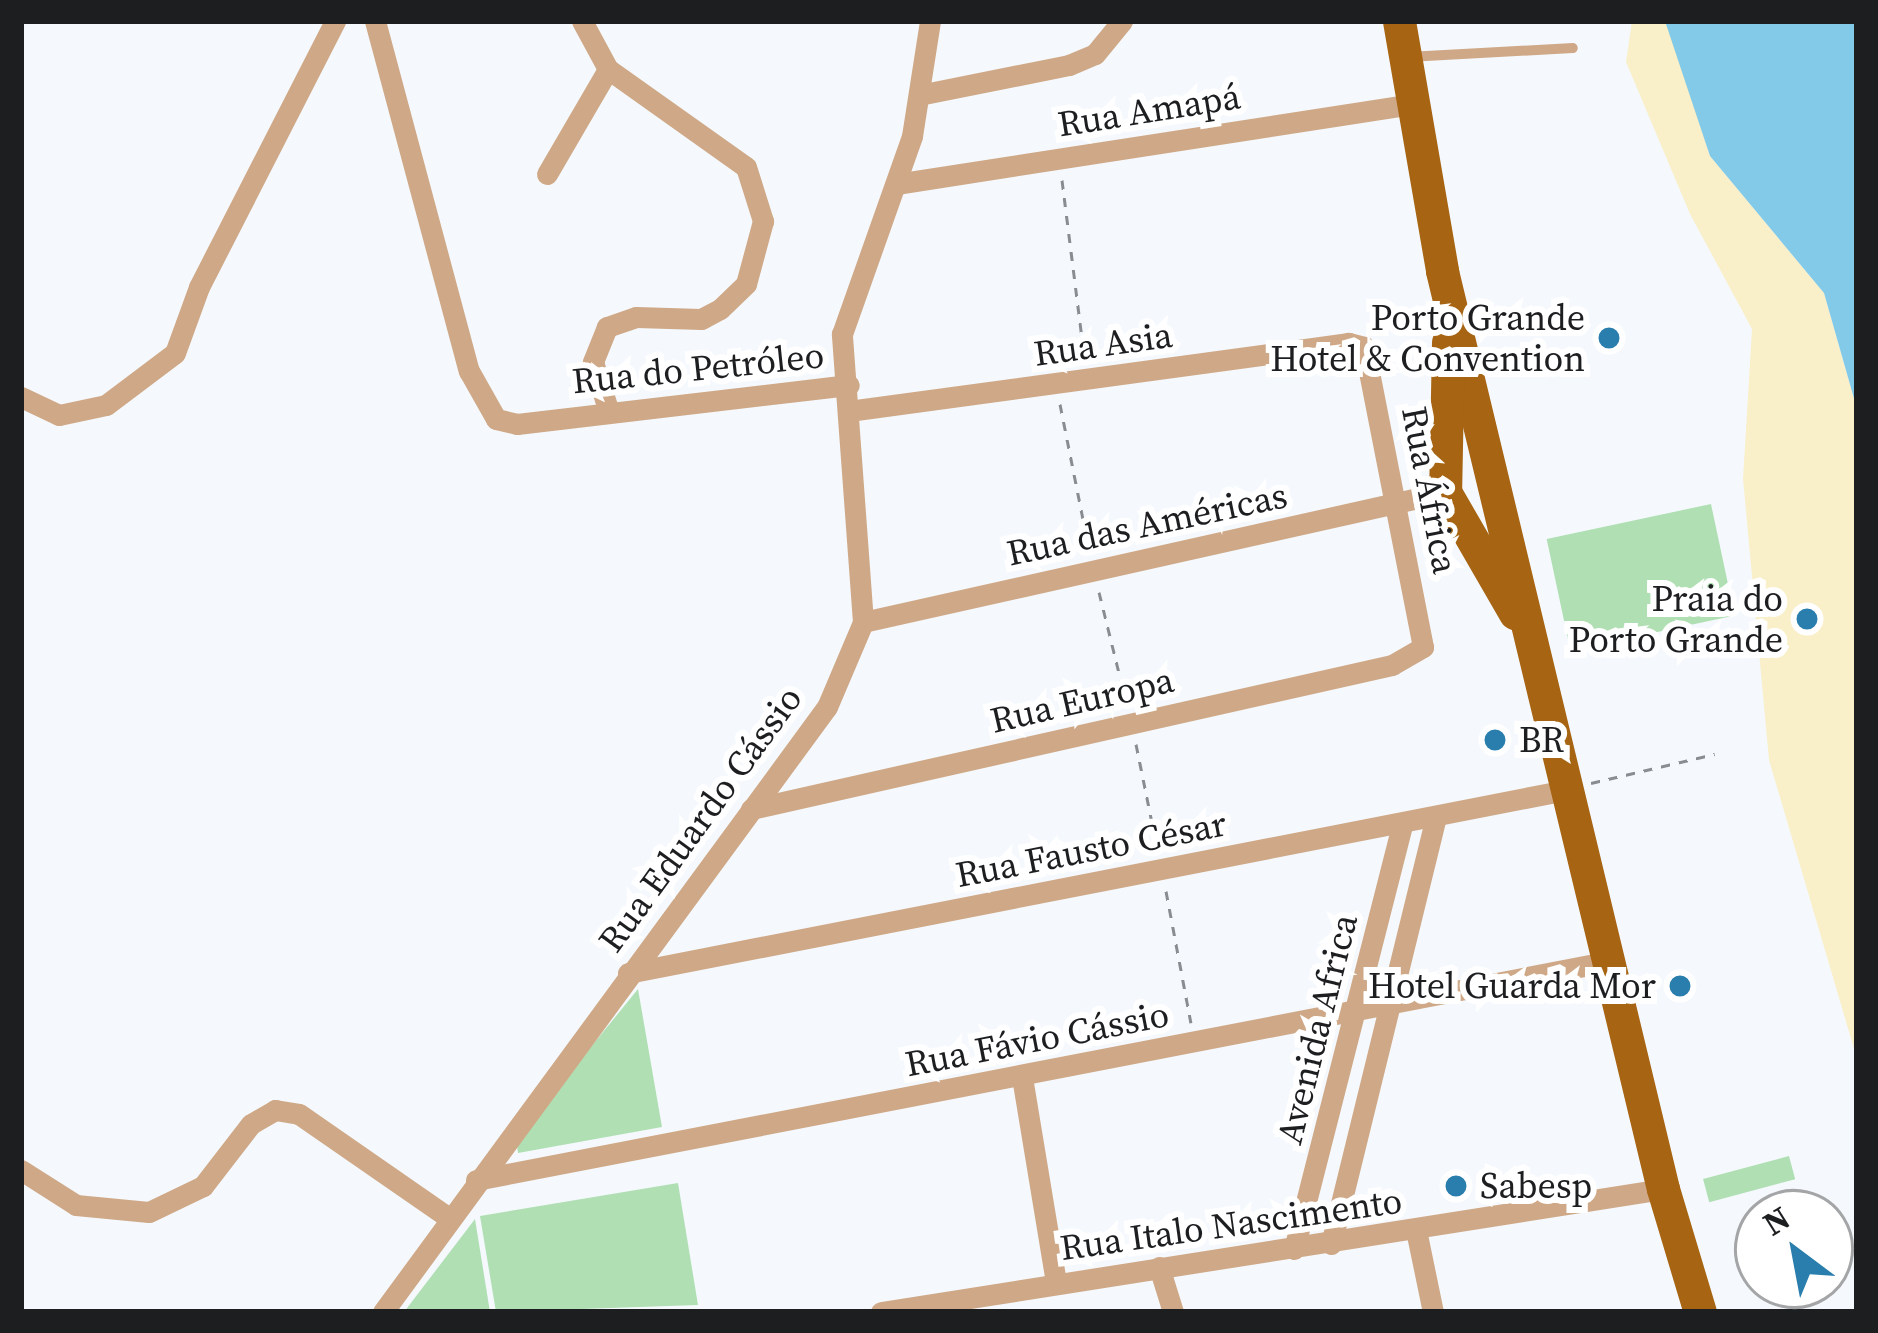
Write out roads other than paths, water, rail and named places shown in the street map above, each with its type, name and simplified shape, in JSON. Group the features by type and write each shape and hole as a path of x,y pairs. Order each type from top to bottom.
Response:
{"main road":[{"path":"1400,21 1442,271 1663,1189 1700,1312"},
{"path":"1442,271 1450,376 1447,491 1530,641"},
{"path":"1447,491 1465,461 1494,477"}],"street":[{"path":"21,397 59,415 106,405 175,353 200,287 335,21"},
{"name":"Rua do Petróleo","path":"375,21 484,404 496,419 517,424 608,409 848,385"},
{"path":"582,21 608,69 746,166 763,221 746,284 720,309 701,319 636,317 607,327 593,362 608,409"},
{"name":"Rua Eduardo Cássio","path":"383,1312 448,1217 827,706 863,622 842,334 896,184 919,95 930,21"},
{"path":"919,95 1070,65 1094,55 1122,21"},
{"path":"547,174 608,69"},
{"name":"Rua Amapá","path":"896,184 1412,104"},
{"name":"Rua Asia","path":"849,410 1348,343 1364,347"},
{"name":"Rua África","path":"1364,347 1399,505 1423,647"},
{"name":"Rua das Américas","path":"863,622 1447,491"},
{"name":"Rua Europa","path":"752,809 1392,665 1423,647"},
{"name":"Rua Fausto César","path":"628,973 1566,790"},
{"name":"Avenida Africa","path":"1330,1244 1436,818"},
{"name":"Avenida Africa","path":"1294,1249 1402,824"},
{"name":"Rua Fávio Cássio","path":"476,1180 1610,961"},
{"path":"1022,1076 1056,1283"},
{"path":"21,1170 76,1205 148,1213 203,1186 251,1124 275,1110 299,1114 448,1217"},
{"name":"Rua Italo Nascimento","path":"881,1312 924,1309 1056,1283 1663,1189"},
{"path":"1416,1230 1433,1312"},
{"path":"1159,1267 1173,1312"}],"lane":[{"path":"1405,58 1573,48"}],"water":[{"path":"1665,21 1857,21 1857,409 1824,293 1710,156"}],"place":[{"name":"Porto Grande Hotel & Convention","path":"1609,338"},
{"name":"Praia do Porto Grande","path":"1807,619"},
{"name":"BR","path":"1495,740"},
{"name":"Hotel Guarda Mor","path":"1680,986"},
{"name":"Sabesp","path":"1456,1186"}]}
